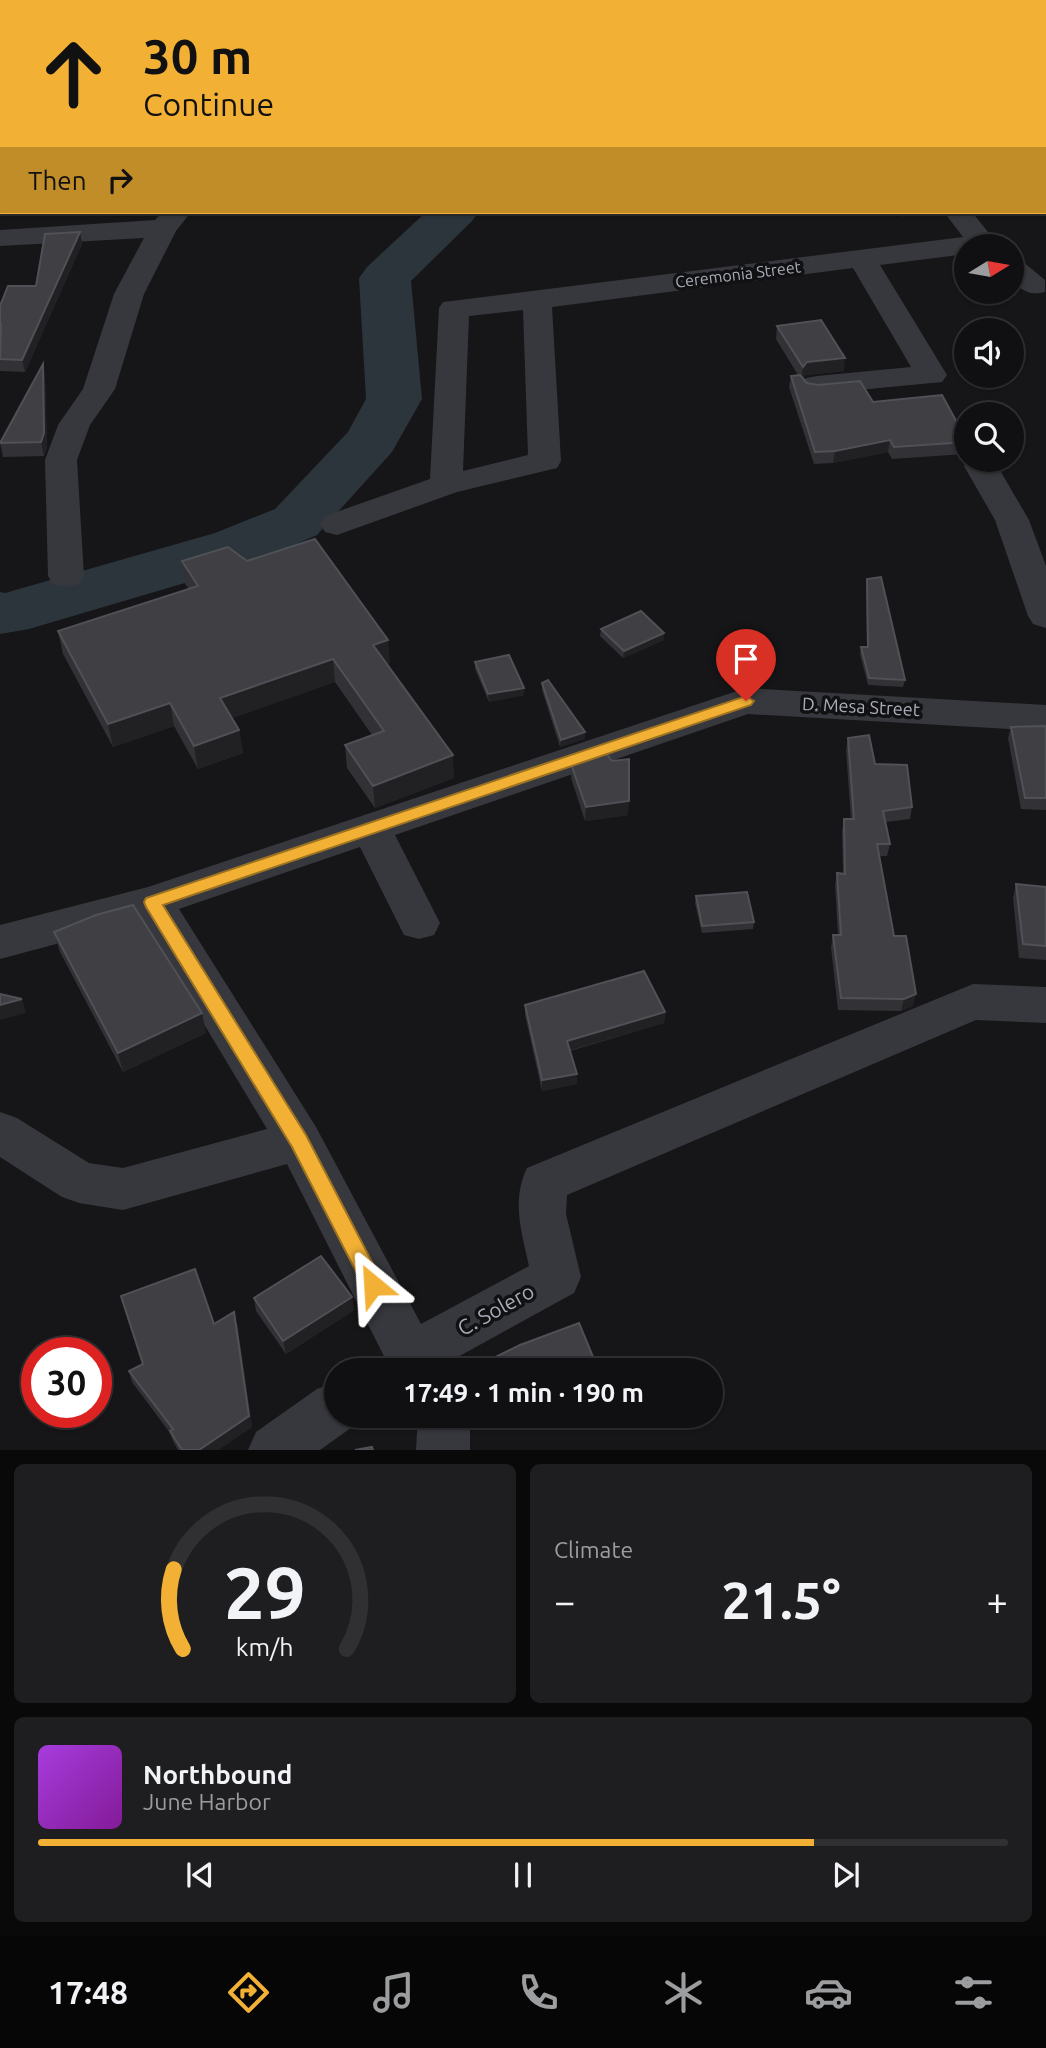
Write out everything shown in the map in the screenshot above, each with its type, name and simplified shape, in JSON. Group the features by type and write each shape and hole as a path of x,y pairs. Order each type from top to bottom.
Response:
{"street":[{"name":"Ceremonia Street","path":"960,214 975,234"},
{"path":"0,238 170,220"},
{"path":"66,576 61,460 74,425 99,389 129,294 170,220"},
{"name":"Ceremonia Street","path":"446,485 454,307 537,300 954,248"},
{"path":"817,385 931,375 862,259"},
{"path":"1024,277 1035,286"},
{"path":"337,524 446,485 545,461 537,300"},
{"path":"984,472 1012,520 1046,616"},
{"name":"D. Mesa Street","path":"0,942 152,902 746,701 1046,718"},
{"path":"371,829 419,923"},
{"name":"C. Solero","path":"152,902 299,1141 423,1358 555,1277 542,1214 544,1182 973,1002 1046,1006"},
{"path":"0,1132 79,1182 123,1189 299,1141"},
{"path":"275,1450 324,1416"},
{"path":"443,1450 444,1428"}],"building":[{"path":"80,232 22,360 0,359 0,306 8,286 36,286 45,234"},
{"path":"821,320 845,358 807,362 803,367 777,326"},
{"path":"43,364 44,433 41,442 0,443"},
{"path":"800,375 807,383 818,385 860,381 873,402 942,395 954,417 954,443 894,447 890,440 835,451 815,452 791,376"},
{"path":"315,539 388,640 373,645 453,755 373,786 345,745 384,731 333,659 220,698 239,730 194,746 170,703 108,724 58,631 198,586 182,561 228,547 247,561"},
{"path":"881,577 905,680 869,678 861,647 868,647 867,579"},
{"path":"641,611 664,633 624,651 601,629"},
{"path":"509,655 524,688 488,694 475,662"},
{"path":"548,680 585,732 561,740 542,683"},
{"path":"1046,726 1046,798 1025,798 1011,727"},
{"path":"869,735 875,764 907,765 912,807 883,811 890,844 877,844 894,936 906,936 916,994 904,999 841,998 833,935 841,935 837,873 845,874 844,819 854,819 848,738"},
{"path":"605,752 612,761 629,759 629,801 586,807 571,764"},
{"path":"1016,884 1046,887 1046,946 1023,944"},
{"path":"747,892 754,922 702,926 696,896"},
{"path":"133,905 202,1013 118,1053 54,932 96,915"},
{"path":"644,971 665,1012 567,1041 577,1074 542,1080 525,1005"},
{"path":"0,994 22,999 0,1005"},
{"path":"321,1256 352,1297 283,1341 254,1298"},
{"path":"195,1269 214,1324 234,1312 249,1416 199,1450 182,1450 170,1431 173,1429 129,1371 143,1364 121,1296"},
{"path":"579,1323 593,1358 493,1358"}],"waterway":[{"path":"0,613 6,614 237,547 296,522 372,440 394,399 385,278 452,214"}],"route":[{"path":"373,1285 299,1141 152,902 746,701"}]}
